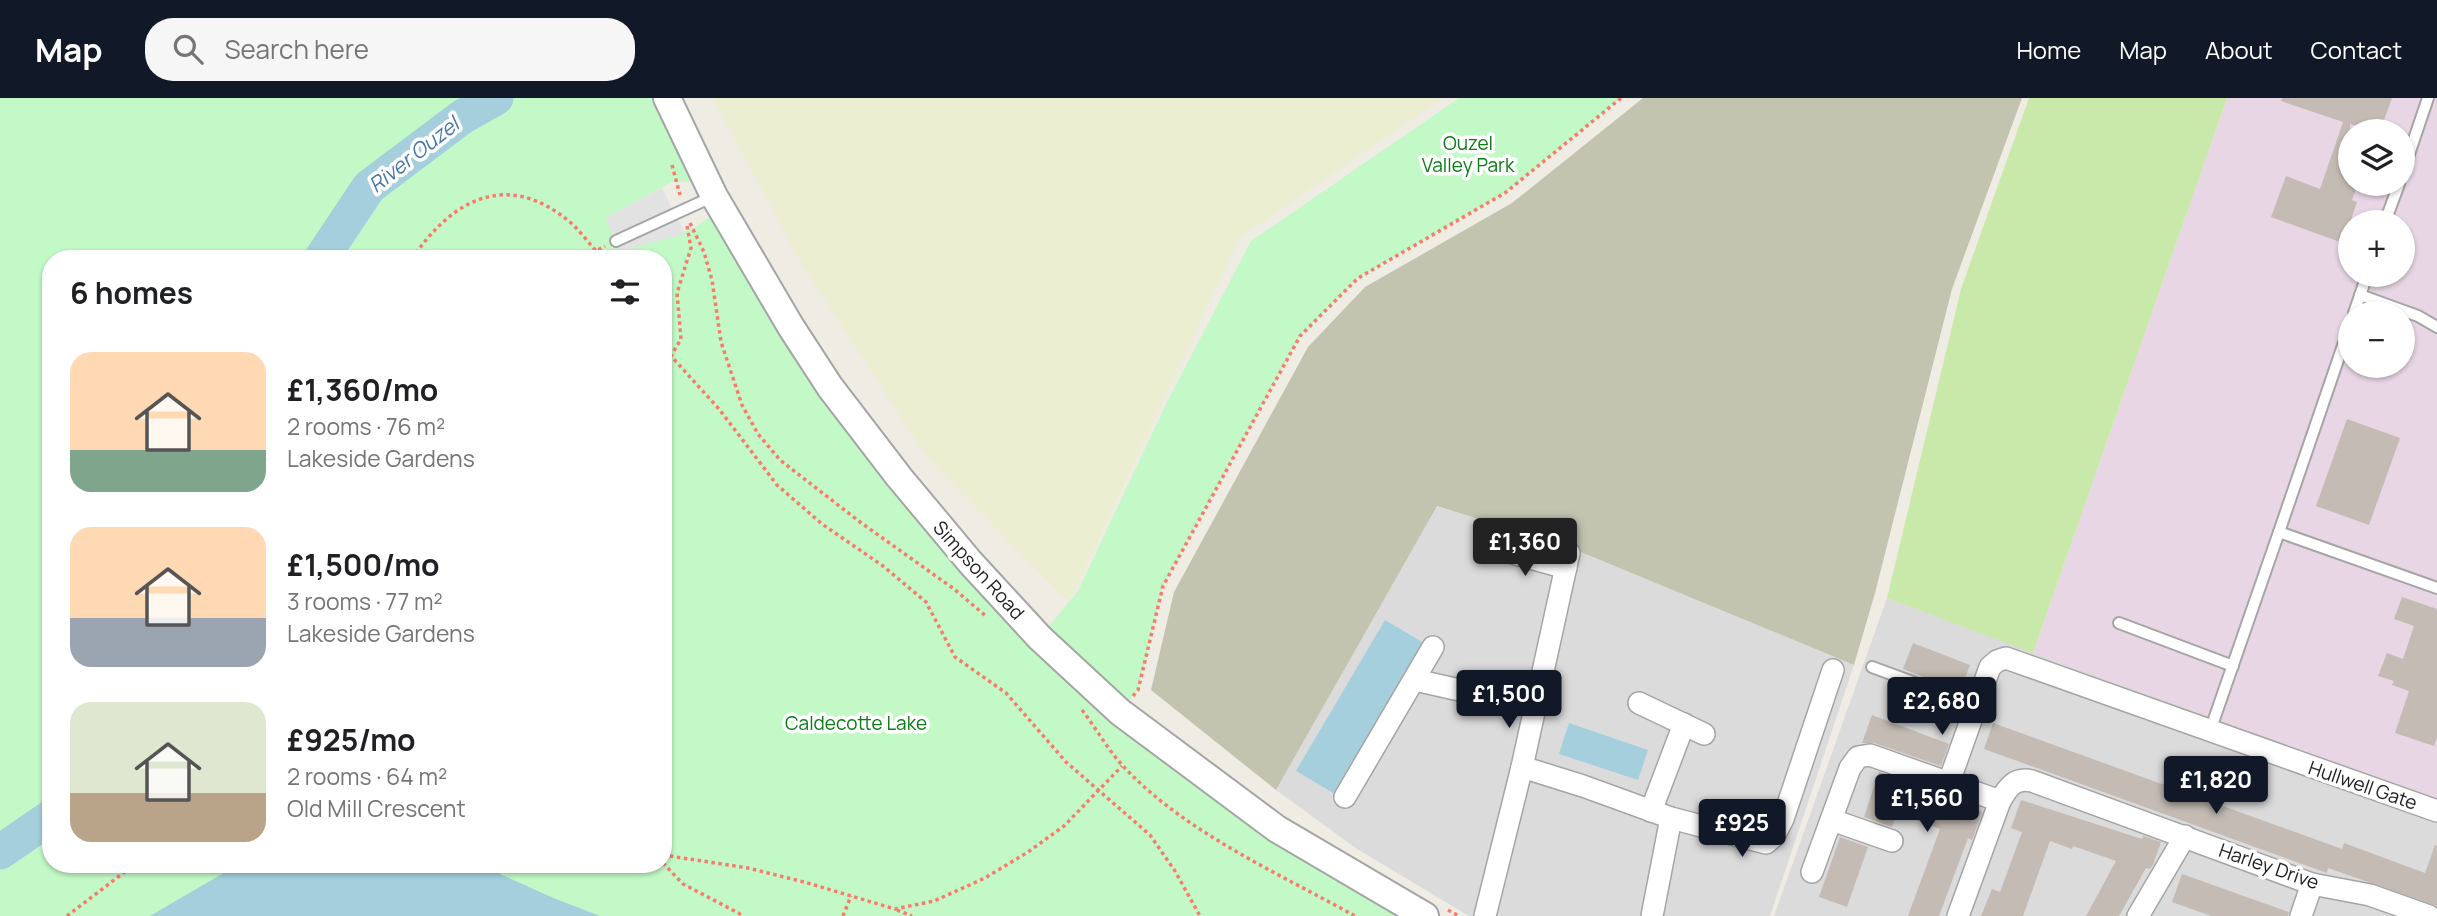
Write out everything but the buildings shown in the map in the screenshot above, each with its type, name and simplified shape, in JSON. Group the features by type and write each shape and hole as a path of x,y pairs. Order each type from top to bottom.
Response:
{"street":[{"name":"Simpson Road","path":"667,99 714,196 823,377 899,477 970,562 1040,638 1119,712 1277,829 1425,916"},
{"path":"1485,916 1522,767 1568,561 1494,548"},
{"path":"1345,797 1433,647"},
{"name":"Hullwell Gate","path":"1949,782 1990,667 2006,658 2437,811"},
{"path":"1522,767 1661,814 1766,844 1774,836 1783,819 1833,670"},
{"path":"1415,680 1535,707"},
{"path":"1639,703 1704,734"},
{"path":"1652,916 1661,814 1684,724"},
{"path":"1812,872 1850,768 1858,757 1864,755 2000,801 1958,916"},
{"name":"Harley Drive","path":"2000,801 2011,784 2027,780 2312,884 2370,895 2430,916"},
{"path":"1832,820 1892,841"},
{"path":"2138,916 2185,836"},
{"path":"2301,916 2312,884"}],"lane":[{"path":"2415,136 2428,98"},
{"path":"616,241 714,196"},
{"path":"2358,301 2363,287"},
{"path":"2360,295 2418,316 2437,327"},
{"path":"2210,731 2338,360"},
{"path":"2279,532 2437,588"},
{"path":"2119,623 2233,666"},
{"path":"1872,667 1975,705"}],"path":[{"path":"1102,737 1138,690 1163,586 1300,337 1358,278 1505,193 1621,98"},
{"path":"419,250 439,224 459,208 485,196 510,196 543,205 571,223 595,250"},
{"path":"672,354 681,339 677,293 691,248 683,209"},
{"path":"598,250 616,241"},
{"path":"672,357 719,409 777,485 822,524 883,566 926,602 955,657 1006,693 1066,762 1150,835 1175,871 1200,916"},
{"path":"895,909 934,901 985,878 1028,852 1064,826 1122,765"},
{"path":"672,856 748,868 912,916"},
{"path":"672,872 683,884 744,916"},
{"path":"67,916 123,873"},
{"path":"843,916 851,896"}],"shaded area":[{"path":"713,98 1444,98 1240,237 1069,602 928,459 800,261"},
{"path":"1643,98 2022,98 1952,289 1875,593 1854,665 1571,548 1437,506 1276,790 1151,690 1174,592 1308,347 1365,287 1512,203"},
{"path":"2227,98 2437,98 2437,799 2033,653"},
{"path":"662,188 685,234 620,250 605,218"},
{"path":"1436,506 1571,548 1854,665 1770,916 1469,916 1357,849 1276,790"},
{"path":"1887,598 2437,799 2437,916 1774,916"}],"green space":[{"name":"Caldecotte Lake","path":"0,98 667,98 706,181 672,182 605,218 621,250 42,250 42,873 672,873 672,250 624,250 694,228 721,209 791,327 1040,637 1078,591 1166,404 1251,241 1459,98 1621,98 1505,193 1358,278 1300,336 1163,586 1138,690 1120,712 1425,916 0,916"},
{"path":"2029,98 2227,98 2033,653 1887,598 1961,289"}],"water":[{"path":"1385,620 1424,643 1335,794 1296,771"},
{"path":"1569,723 1648,750 1638,780 1559,754"},
{"path":"224,873 498,873 600,916 150,916"}],"waterway":[{"name":"River Ouzel","path":"327,250 369,187 462,117 496,98"},
{"name":"River Ouzel","path":"0,852 42,823"}],"park label":[{"name":"Ouzel Valley Park","path":"1468,154"}]}
